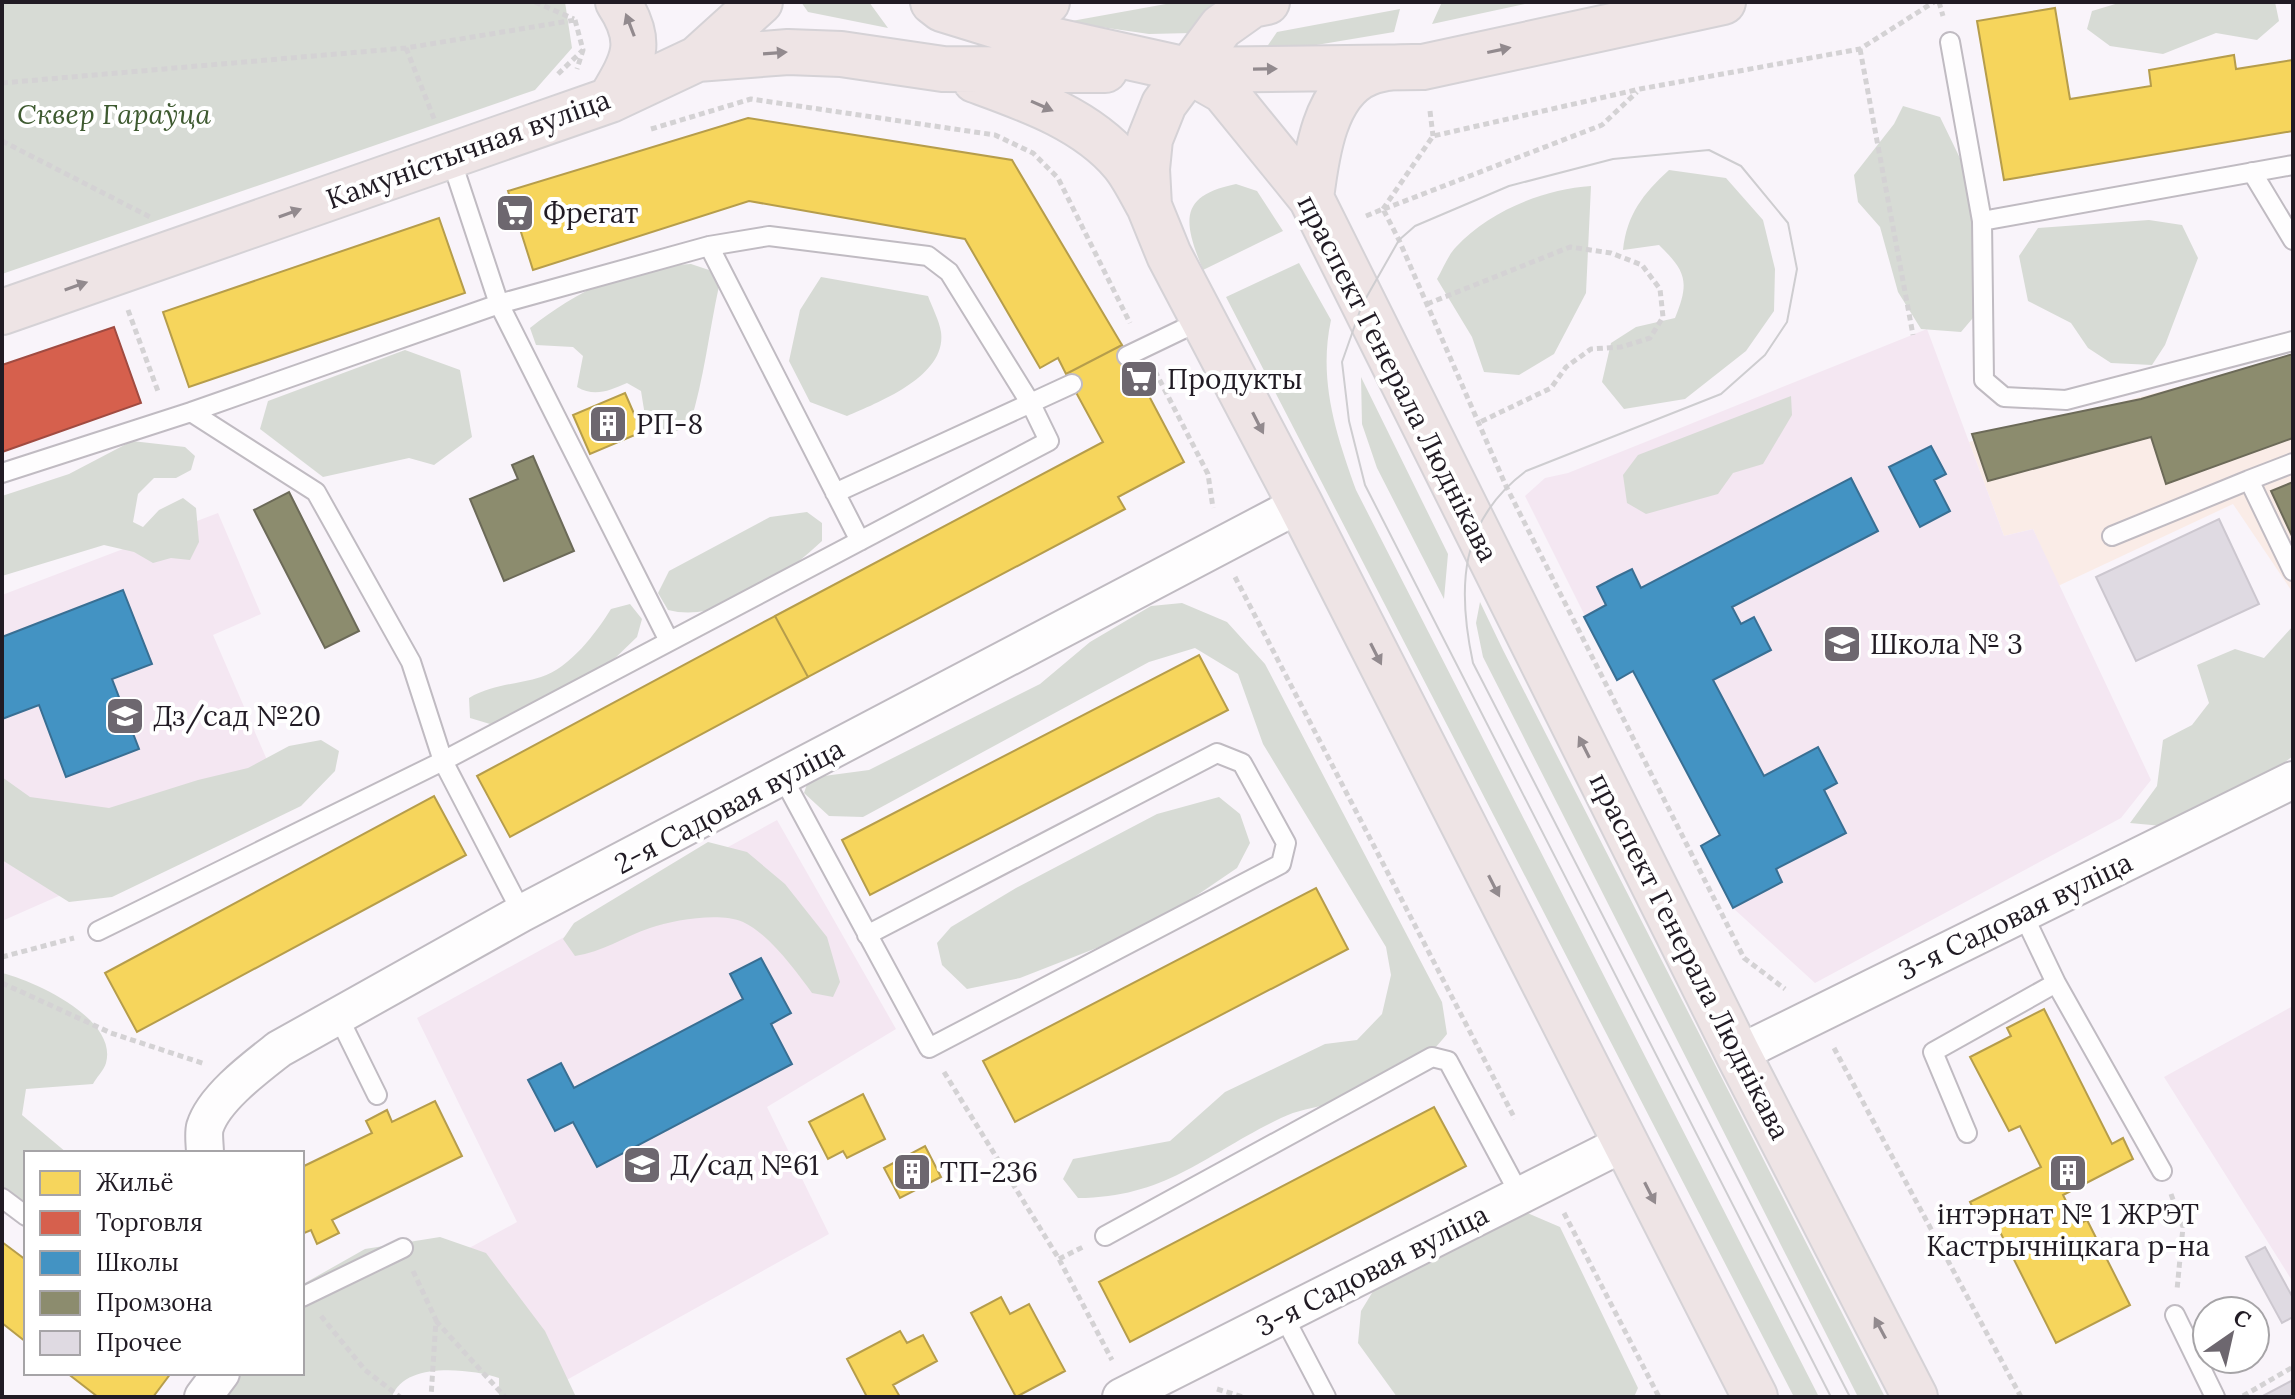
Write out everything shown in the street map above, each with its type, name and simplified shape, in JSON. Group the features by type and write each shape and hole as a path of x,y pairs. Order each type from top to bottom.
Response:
{"main road":[{"path":"592,90 629,69 636,43 631,22 618,2"},
{"path":"697,59 760,2"},
{"path":"938,6 1020,7 1047,2"},
{"path":"1149,206 1147,169 1150,139 1164,104 1221,27 1252,5 1267,2"},
{"path":"943,69 1423,67 1723,2"},
{"path":"938,6 1020,33 1187,70"},
{"name":"Камуністычная вуліца","path":"2,312 592,90 697,59 788,52 828,53 943,69"},
{"path":"1311,198 1323,135 1346,88 1367,73 1387,67 1423,67"},
{"path":"943,69 1047,108 1100,140 1124,163 1149,206 1169,255 1300,504 1755,1397"},
{"name":"праспект Генерала Люднікава","path":"1187,70 1224,91 1311,198 1738,1054 1915,1397"}],"street":[{"name":"2-я Садовая вуліца","path":"205,1151 205,1127 244,1077 279,1049 522,913 1300,504"},
{"name":"3-я Садовая вуліца","path":"1738,1054 2293,780"},
{"name":"3-я Садовая вуліца","path":"1125,1395 1624,1143"},
{"path":"203,1397 220,1375"}],"lane":[{"path":"1950,42 1982,221 1984,380 2004,397 2066,400 2293,341"},
{"path":"445,144 499,304 668,639"},
{"path":"1982,221 2293,165"},
{"path":"2252,172 2293,240"},
{"path":"2,473 191,412 499,304 709,246 769,236 928,256 949,272 1031,404 1049,441 668,639 443,761 98,931"},
{"path":"709,246 860,541"},
{"path":"1127,356 1204,319"},
{"path":"835,493 1072,384"},
{"path":"191,412 316,492 411,662 443,761 522,913"},
{"path":"2112,536 2293,463"},
{"path":"2249,480 2293,571"},
{"path":"783,778 867,935 929,1048 1281,864 1286,843 1242,763 1217,753 867,935"},
{"path":"2022,912 2056,983 2162,1171"},
{"path":"1967,1133 1933,1052 2056,983"},
{"path":"338,1016 377,1095"},
{"path":"1105,1236 1432,1057 1448,1061 1520,1195"},
{"path":"2,1198 24,1214"},
{"path":"306,1296 403,1248"},
{"path":"1283,1315 1326,1397"},
{"path":"2175,1315 2215,1397"}],"path":[{"path":"535,2 575,20"},
{"path":"1433,136 1640,89 1860,49 1934,2"},
{"path":"2,83 406,48 575,20"},
{"path":"575,20 592,90"},
{"path":"406,48 445,144"},
{"path":"1860,49 1913,335"},
{"path":"1365,216 1602,125 1640,89"},
{"path":"1383,209 1433,136 1430,111"},
{"path":"2,141 154,219"},
{"path":"1383,209 1506,486 1744,958 1816,1013 2021,1397"},
{"path":"1427,304 1570,247 1611,253 1642,265 1660,289 1663,317 1650,338 1621,347 1591,349 1566,367 1551,388 1478,423"},
{"path":"127,305 157,393 191,412"},
{"path":"2,957 98,931"},
{"path":"2,983 111,1033 244,1077"},
{"path":"929,1048 1059,1259 1125,1395"},
{"path":"2162,1171 2183,1227 2175,1315"},
{"path":"403,1248 436,1320 505,1397"},
{"path":"306,1296 326,1325 365,1370 400,1397"},
{"path":"431,1397 436,1320"},
{"path":"2242,1397 2293,1367"}],"shaded area":[{"name":"Школа № 3","path":"1927,329 2004,536 2033,529 2151,780 2121,818 1815,983 1733,908 1701,846 1719,835 1634,672 1617,680 1525,496 1545,478 1568,473"},
{"path":"2293,353 2293,593 2233,504 2058,586 2033,529 2004,536 1969,442 2261,365"},
{"name":"Дз/сад №20","path":"218,513 261,614 213,635 283,797 2,921 2,595"},
{"name":"Д/сад №61","path":"777,820 896,1029 767,1107 829,1234 536,1397 525,1397 449,1259 517,1222 417,1018"},
{"path":"2293,1006 2293,1282 2164,1077"}],"green space":[{"name":"Сквер Гараўца","path":"2,2 565,2 572,48 535,90 2,274"},
{"path":"801,2 869,2 888,28 808,12"},
{"path":"1177,2 1224,2 1192,33 1149,34 1066,22"},
{"path":"1442,2 1534,2 1432,24"},
{"path":"2122,2 2275,2 2279,21 2257,40 2216,33 2163,54 2110,46 2087,29 2092,11"},
{"path":"1400,9 1394,32 1262,54 1277,32"},
{"path":"1903,106 1940,117 1972,183 1978,312 1961,332 1921,329 1898,292 1880,227 1858,202 1854,175 1894,124"},
{"path":"1669,170 1726,178 1763,220 1775,269 1774,311 1746,351 1685,399 1624,409 1602,382 1611,343 1636,327 1675,318 1683,295 1680,270 1659,245 1623,250 1632,215 1651,188"},
{"path":"1236,184 1257,191 1283,231 1203,270 1192,238 1190,214 1203,196"},
{"path":"1591,186 1586,293 1554,354 1519,375 1484,372 1472,337 1437,279 1448,258 1469,234 1518,204 1555,192"},
{"path":"2149,220 2182,225 2198,258 2165,345 2152,365 2111,363 2088,348 2071,323 2028,301 2019,256 2038,228"},
{"path":"1299,263 1331,320 1327,364 1331,406 1356,490 1819,1397 1794,1397 1226,297"},
{"path":"691,264 709,270 719,286 690,424 669,435 646,422 641,391 627,383 602,392 583,390 577,387 583,356 573,347 536,345 530,328 585,292 625,275"},
{"path":"821,277 928,296 941,332 940,348 922,374 892,395 847,416 810,402 789,361 800,310"},
{"path":"405,350 460,370 472,437 434,465 409,458 323,477 260,429 268,401"},
{"path":"1361,377 1448,554 1444,599 1377,468 1362,424"},
{"path":"1791,396 1792,415 1763,464 1733,473 1718,494 1646,514 1627,503 1623,475 1638,455"},
{"path":"132,441 185,447 195,456 191,470 176,478 154,478 138,494 133,522 143,527 159,510 183,498 196,508 199,542 190,560 171,558 153,563 134,552 104,545 2,576 2,496 69,474"},
{"path":"807,512 822,523 822,541 790,569 730,604 710,610 668,610 658,593 669,571 770,517"},
{"path":"1480,602 1885,1397 1858,1397 1483,657 1476,623"},
{"path":"1182,603 1227,622 1265,664 1442,1002 1447,1034 1417,1065 1382,1090 1281,1118 1162,1182 1109,1196 1078,1198 1063,1179 1073,1159 1170,1141 1225,1092 1325,1044 1357,1040 1382,1014 1391,975 1386,947 1263,744 1238,674 1195,648 1149,662 863,817 829,816 804,793 809,778 869,770 1040,684 1090,642 1151,606"},
{"path":"630,604 642,619 637,637 609,664 508,718 490,724 470,718 469,698 552,672 581,649 611,609"},
{"path":"2293,626 2293,756 2268,775 2173,827 2130,823 2157,786 2163,740 2192,725 2209,703 2197,665 2235,649 2264,658"},
{"path":"321,740 339,751 335,771 301,806 112,897 69,902 2,860 2,777 30,797 109,808 248,768 289,746"},
{"path":"1219,797 1240,814 1250,843 1237,868 1190,900 1112,942 1020,978 967,989 942,965 937,943 951,927 1016,888 1157,814"},
{"path":"708,842 747,852 785,884 827,937 840,982 833,997 812,993 772,943 752,927 733,919 709,917 671,922 575,956 563,939 574,923"},
{"path":"2,973 53,993 87,1017 106,1047 106,1063 93,1084 26,1089 22,1115 65,1151 24,1151 24,1203 2,1186"},
{"path":"1525,1212 1560,1227 1638,1388 1634,1397 1397,1397 1358,1343 1361,1311 1375,1288"},
{"path":"440,1237 486,1253 545,1331 576,1397 499,1397 499,1378 472,1372 440,1371 410,1378 399,1385 392,1397 225,1397 238,1375 304,1375 304,1284 365,1249"}],"building: Жильё":[{"path":"2055,8 2070,99 2151,86 2149,70 2234,55 2236,69 2293,60 2293,131 2004,180 1977,21"},
{"path":"748,118 1012,160 1122,345 1066,374 1058,358 1040,368 965,239 749,201 533,270 508,191"},
{"path":"439,218 465,293 189,387 163,312"},
{"path":"1122,345 1184,462 1118,497 1125,509 808,677 775,616 1103,442 1066,374"},
{"name":"РП-8","path":"625,393 642,432 590,454 573,415"},
{"path":"775,616 808,677 510,837 477,776"},
{"path":"1199,655 1228,710 870,895 842,840"},
{"path":"434,796 466,855 137,1032 105,973"},
{"path":"1316,888 1348,949 1015,1122 983,1061"},
{"name":"інтэрнат № 1 ЖРЭТ Кастрычніцкага р-на","path":"2044,1009 2112,1144 2123,1138 2133,1159 2063,1195 2078,1225 2087,1220 2130,1305 2056,1343 1989,1210 1977,1216 1970,1202 2041,1167 2020,1126 2009,1131 1970,1057 2011,1036 2007,1028"},
{"path":"863,1094 885,1139 847,1158 843,1151 828,1159 809,1122"},
{"path":"435,1101 462,1156 332,1220 339,1233 317,1244 311,1230 304,1233 304,1166 372,1133 366,1121 387,1110 392,1122"},
{"path":"1434,1107 1466,1166 1130,1342 1099,1282"},
{"name":"ТП-236","path":"925,1146 941,1177 900,1198 884,1168"},
{"path":"2,1242 24,1258 24,1340 2,1323"},
{"path":"1001,1297 1010,1314 1029,1304 1065,1371 1016,1397 971,1313"},
{"path":"900,1331 907,1343 923,1335 937,1361 893,1385 900,1397 867,1397 847,1359"},
{"path":"70,1375 170,1375 153,1397 98,1397"}],"building: Торговля":[{"path":"114,327 141,403 2,452 2,365"}],"building: Школы":[{"path":"1931,446 1946,474 1934,480 1950,511 1920,527 1889,467"},
{"path":"1851,478 1878,531 1732,607 1741,624 1754,617 1771,650 1713,680 1764,776 1818,747 1837,783 1824,790 1846,833 1776,869 1782,882 1733,908 1701,846 1720,835 1633,671 1617,680 1584,617 1606,605 1597,587 1616,577 1632,569 1641,588"},
{"path":"123,590 152,664 112,679 139,749 66,777 39,705 2,719 2,637"},
{"path":"761,958 791,1013 771,1024 792,1064 597,1167 573,1122 555,1131 528,1080 561,1063 574,1088 743,999 730,974"}],"building: Промзона":[{"path":"2293,354 2293,438 2166,484 2151,437 1988,481 1972,434 2141,399"},
{"path":"533,456 574,551 504,581 470,499 518,479 512,465"},
{"path":"2293,482 2293,538 2271,491"},
{"path":"289,492 359,631 325,648 254,510"}],"building: Прочее":[{"path":"2219,519 2259,604 2136,661 2096,577"},
{"path":"2265,1247 2293,1298 2293,1317 2282,1323 2271,1303 2271,1295 2267,1295 2246,1257"},
{"path":"2293,1380 2293,1397 2261,1397"}],"tram line":[{"path":"1831,1397 1365,485 1349,421 1342,362 1362,305 1399,240 1415,226 1509,186 1613,159 1709,150 1741,166 1788,223 1797,269 1787,322 1765,355 1721,394 1526,471 1504,491 1487,512 1468,558 1465,608 1473,663 1850,1397"}],"place":[{"name":"Фрегат","path":"515,213"},
{"name":"Продукты","path":"1139,379"},
{"name":"РП-8","path":"608,424"},
{"name":"Школа № 3","path":"1842,644"},
{"name":"Дз/сад №20","path":"125,716"},
{"name":"Д/сад №61","path":"642,1165"},
{"name":"ТП-236","path":"912,1172"},
{"name":"інтэрнат № 1 ЖРЭТ Кастрычніцкага р-на","path":"2068,1173"}]}
